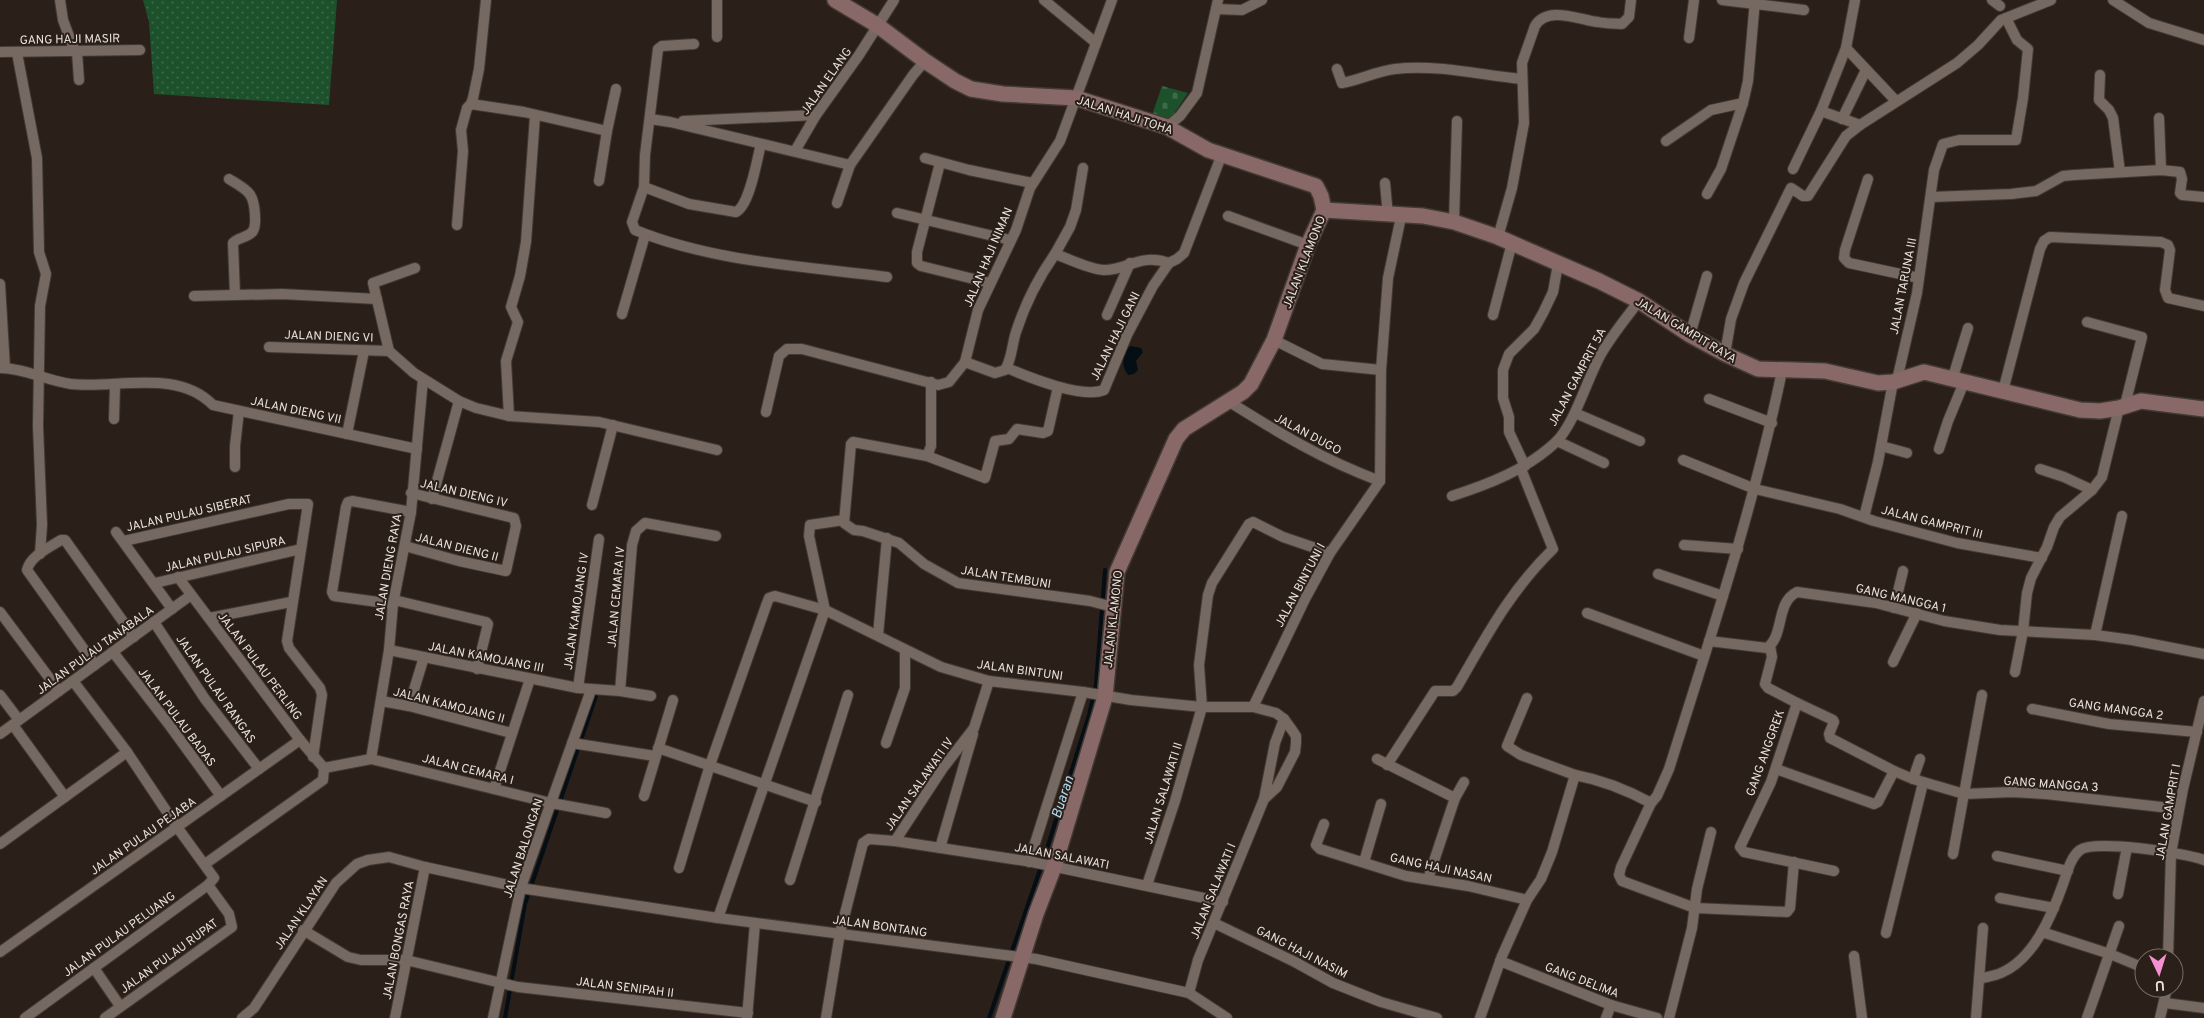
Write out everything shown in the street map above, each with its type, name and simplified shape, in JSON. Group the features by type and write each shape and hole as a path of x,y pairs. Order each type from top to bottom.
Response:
{"street":[{"path":"60,0 63,20 76,52 79,80"},
{"path":"457,225 463,151 461,130 467,108 471,104 479,69 486,0"},
{"path":"717,0 717,37"},
{"name":"JALAN HAJI TOHA","path":"835,0 852,4 925,61 971,89 1003,94 1076,98 1167,127 1208,150 1316,186 1321,196 1324,210"},
{"name":"JALAN ELANG","path":"795,151 816,115 859,55 894,0"},
{"path":"1044,0 1096,43"},
{"name":"JALAN HAJI NIMAN","path":"931,382 938,385 948,382 965,362 978,310 1016,230 1032,183 1060,141 1112,0"},
{"path":"1167,127 1180,116 1196,93 1217,4 1242,10 1262,0"},
{"path":"1493,316 1512,188 1524,123 1522,63 1530,35 1538,20 1550,15 1564,15 1599,23 1622,24 1629,17 1631,0"},
{"path":"1689,38 1694,0"},
{"path":"1722,0 1755,2 1804,10"},
{"path":"1793,169 1821,111 1846,48 1855,0"},
{"path":"1725,354 1731,319 1744,284 1790,188 1803,196 1808,196 1846,136 1896,101 1957,63 2006,18 2052,0"},
{"path":"2113,0 2149,23 2204,40"},
{"path":"1707,194 1720,169 1743,103 1748,81 1755,2"},
{"name":"JALAN TARUNA III","path":"1895,381 1919,278 1934,170 1943,144 1959,140 2016,140 2028,49 2017,40 2006,18"},
{"path":"694,44 662,46 658,49 645,155 644,187 632,222 635,230 645,235 687,247 745,258 887,277"},
{"path":"1846,48 1896,101"},
{"name":"GANG HAJI MASIR","path":"0,52 140,50"},
{"path":"17,53 26,109 38,158 39,252 46,274 40,306 38,426 42,525 40,554"},
{"path":"837,203 850,165 913,75 925,61"},
{"path":"1338,69 1342,83 1392,69 1416,67 1460,70 1485,76 1522,79"},
{"path":"1842,119 1866,70"},
{"path":"2100,75 2099,100 2109,110 2113,118 2120,172"},
{"path":"598,181 616,89"},
{"path":"1666,141 1711,110 1743,103"},
{"path":"471,104 607,131"},
{"path":"1821,111 1860,125"},
{"path":"670,122 816,115"},
{"path":"509,416 506,361 518,322 511,307 522,269 526,242 535,116"},
{"path":"2159,118 2161,170"},
{"path":"650,119 670,122 850,165"},
{"path":"1454,222 1457,121"},
{"path":"644,187 689,204 736,212 741,210 748,197 761,144"},
{"name":"JALAN HAJI GANI","path":"1007,368 1058,387 1094,392 1104,390 1127,335 1153,286 1169,263 1184,253 1222,154"},
{"path":"925,158 1032,183"},
{"path":"940,163 924,220 916,259 921,266 990,283"},
{"path":"965,362 994,373 1000,373 1007,368 1015,333 1036,282 1070,227 1076,210 1083,168"},
{"path":"1931,197 2011,194 2036,191 2063,176 2161,170 2171,170 2182,175 2182,195 2204,197"},
{"path":"228,179 247,190 253,196 255,203 255,226 252,232 236,240 233,244 235,295"},
{"path":"1868,179 1844,258 1849,263 1919,278"},
{"path":"1380,481 1381,370 1394,216 1385,183"},
{"name":"JALAN GAMPIT RAYA","path":"1324,210 1394,216 1423,216 1454,222 1505,240 1639,301 1690,335 1758,369 1825,371 1878,383 1895,381 1924,372 2080,410 2100,411 2140,401 2204,409"},
{"name":"JALAN KLAMONO","path":"1003,1018 1020,957 1036,914 1050,866 1093,694 1104,605 1120,561 1176,439 1184,430 1243,392 1251,384 1274,340 1308,245 1324,210"},
{"path":"897,213 1010,240"},
{"path":"1228,216 1308,245"},
{"path":"622,314 645,235"},
{"path":"2003,391 2040,249 2044,241 2050,238 2161,242 2168,245 2170,250 2165,290 2168,298 2204,306"},
{"path":"1055,254 1105,270 1146,259 1169,263"},
{"path":"1108,315 1130,263"},
{"path":"1387,765 1435,692 1453,691 1457,687 1505,605 1524,579 1553,549 1509,432 1509,417 1503,398 1503,370 1509,354 1534,329 1543,313 1553,292 1558,264"},
{"path":"415,268 373,283 389,351 423,379 459,401 476,408 509,416 590,421 717,450"},
{"path":"1690,335 1707,276"},
{"path":"0,284 2,368"},
{"path":"194,296 282,294 377,299"},
{"name":"JALAN GAMPRIT 5A","path":"1452,496 1523,467 1557,441 1575,413 1601,354 1639,301"},
{"path":"2015,672 2031,578 2042,558 2054,526 2060,517 2092,490 2103,473 2142,338 2087,322"},
{"path":"1939,449 1959,379 1968,328"},
{"path":"1274,340 1322,364 1381,370"},
{"name":"JALAN DIENG VI","path":"269,347 389,351"},
{"path":"766,412 779,356 787,349 802,349 931,382 931,446 927,456"},
{"name":"JALAN DIENG VII","path":"347,434 364,350"},
{"name":"JALAN DIENG VII","path":"2,368 32,372 52,381 73,384 157,383 170,385 198,394 213,405 416,449"},
{"path":"1782,371 1772,423 1738,549 1669,769 1656,796 1650,803 1621,867 1619,876 1622,881 1695,908 1787,912 1790,908 1794,862"},
{"name":"JALAN DIENG RAYA","path":"371,759 389,650 393,602 411,512 411,494 423,379"},
{"name":"JALAN GAMPRIT III","path":"1895,381 1864,517 1957,543 2042,558"},
{"path":"114,419 115,385"},
{"path":"718,918 825,610 809,529 812,524 847,524 851,444 853,442 927,456 985,478 995,441 1009,439 1017,430 1043,433 1048,431 1058,387"},
{"path":"1710,399 1772,423"},
{"path":"432,499 459,401"},
{"name":"JALAN DUGO","path":"1228,401 1314,454 1380,481"},
{"path":"235,467 234,446 239,411"},
{"path":"1575,413 1640,441"},
{"path":"592,505 614,425"},
{"path":"1557,441 1604,462"},
{"path":"1881,446 1907,453"},
{"path":"1683,460 1755,489 1840,508 1864,517"},
{"path":"2040,469 2064,476 2092,490"},
{"name":"JALAN BINTUNI I","path":"1253,707 1286,636 1330,553 1380,481"},
{"name":"JALAN DIENG IV","path":"411,494 514,518 516,526 507,568 503,571"},
{"path":"411,512 352,500 348,502 332,592 334,596 393,602 486,622 488,624 477,668"},
{"name":"JALAN PULAU SIBERAT","path":"172,609 124,541 289,504 308,504 301,549"},
{"path":"2095,635 2122,516"},
{"name":"JALAN CEMARA IV","path":"620,691 626,642 632,546 636,531 645,522 716,536"},
{"name":"JALAN TEMBUNI","path":"847,524 899,543 924,564 958,583 1104,605"},
{"name":"JALAN SALAWATI II","path":"1147,885 1175,801 1202,707 1200,665 1208,596 1212,584 1249,524 1259,524 1283,537 1330,553"},
{"path":"116,532 124,541"},
{"path":"878,635 887,538"},
{"name":"JALAN KAMOJANG IV","path":"578,688 599,539"},
{"path":"95,665 28,570 28,566 40,554 61,540 65,540 134,637"},
{"path":"1684,545 1738,549"},
{"name":"JALAN DIENG II","path":"405,546 503,571"},
{"path":"301,549 291,602 287,641 289,648 320,688 322,695 313,757"},
{"name":"JALAN PULAU SIPURA","path":"155,583 301,549"},
{"path":"1894,608 1903,571"},
{"path":"1658,574 1723,596"},
{"name":"JALAN PULAU PERLING","path":"178,577 300,740 324,768"},
{"name":"GANG MANGGA 1","path":"1770,646 1774,641 1785,604 1790,595 1796,592 1894,608 1944,621 2000,630 2095,635 2204,654"},
{"name":"JALAN PULAU TANABALA","path":"0,734 191,595"},
{"name":"JALAN BINTUNI","path":"710,765 769,598 775,596 825,610 941,667 990,680 1202,707 1253,707"},
{"path":"208,618 291,602"},
{"path":"0,612 59,691"},
{"path":"1587,613 1704,656"},
{"path":"1893,662 1917,613"},
{"name":"JALAN PULAU RANGAS","path":"154,622 205,699 259,769"},
{"path":"1709,641 1763,649 1770,646"},
{"name":"GANG ANGGREK","path":"1770,646 1772,657 1764,684 1796,703 1776,769 1740,847 1744,852 1834,871"},
{"name":"JALAN KAMOJANG III","path":"389,650 578,688 620,691 651,696"},
{"path":"886,742 905,688 905,650"},
{"name":"JALAN PULAU BADAS","path":"113,652 221,796"},
{"path":"409,706 424,658"},
{"path":"494,789 530,679"},
{"name":"JALAN SALAWATI IV","path":"840,933 863,843 869,840 895,841 943,768 974,728 990,680"},
{"path":"73,681 127,752 177,827 214,876 213,881 208,885"},
{"name":"JALAN BALONGAN","path":"493,1018 527,888 577,744 591,690"},
{"path":"1031,862 1093,694"},
{"path":"0,695 65,797"},
{"path":"790,880 848,695"},
{"path":"1953,854 1982,695"},
{"path":"1527,698 1507,746 1521,755 1575,775 1596,779 1650,803"},
{"path":"644,796 673,700"},
{"name":"JALAN KAMOJANG II","path":"381,701 409,706 511,733"},
{"name":"JALAN GAMPRIT I","path":"2168,948 2171,853 2179,809 2204,701"},
{"name":"GANG MANGGA 3","path":"1796,703 1833,720 1834,722 1829,734 1830,738 1894,771 1964,794 2012,792 2046,794 2179,809"},
{"path":"1253,707 1276,713 1284,719"},
{"name":"GANG MANGGA 2","path":"2032,709 2109,724 2197,732"},
{"name":"JALAN SALAWATI I","path":"1189,992 1198,960 1264,799 1275,743 1284,719"},
{"name":"JALAN SALAWATI I","path":"1264,799 1277,787 1295,752 1296,736 1284,719"},
{"path":"940,848 974,728"},
{"name":"JALAN PULAU PEJABA","path":"0,952 300,740"},
{"path":"577,744 657,752 710,765 816,802"},
{"path":"0,844 127,752"},
{"path":"1886,933 1918,780 1920,758"},
{"name":"JALAN CEMARA I","path":"324,768 371,759 556,804 606,813"},
{"path":"1377,759 1455,798"},
{"path":"679,868 710,765"},
{"path":"206,864 323,780 324,768"},
{"path":"1776,769 1874,804 1878,802 1894,771"},
{"path":"1480,1018 1500,961 1527,900 1541,879 1552,852 1575,775"},
{"path":"1428,879 1455,798 1464,782"},
{"path":"1364,862 1381,804"},
{"name":"GANG HAJI NASAN","path":"1324,824 1316,846 1317,848 1406,876 1527,900"},
{"path":"1669,1018 1692,928 1697,889 1711,832"},
{"name":"JALAN SALAWATI","path":"895,841 1031,862 1223,902"},
{"path":"1979,979 2001,973 2011,967 2033,946 2054,908 2074,856 2087,847 2127,847 2204,860"},
{"path":"2118,894 2127,847"},
{"path":"1997,856 2068,871"},
{"name":"JALAN KLAYAN","path":"242,1018 254,1008 303,930 336,883 357,864 368,860 389,857 425,867 527,888"},
{"name":"JALAN BONGAS RAYA","path":"395,1018 425,867"},
{"name":"JALAN PULAU PELUANG","path":"25,1018 208,885"},
{"name":"JALAN PULAU RUPAT","path":"105,1018 232,927 229,914 208,885"},
{"name":"JALAN BONTANG","path":"527,888 718,918 1020,957 1189,992 1227,1018"},
{"path":"2000,898 2054,908"},
{"path":"748,1015 755,923"},
{"name":"GANG HAJI NASIM","path":"1214,923 1288,958 1332,983 1382,1002 1437,1018"},
{"path":"2087,1018 2119,926"},
{"path":"1976,1018 1983,928"},
{"name":"JALAN SENIPAH II","path":"303,930 348,957 361,960 406,960 518,987 748,1015"},
{"path":"2042,932 2134,964"},
{"path":"826,1018 840,933"},
{"path":"1854,956 1862,1018"},
{"name":"GANG DELIMA","path":"1500,961 1612,1005 1656,1018"},
{"path":"94,968 120,1006"},
{"path":"2160,1018 2166,998"},
{"path":"2165,1003 2204,1008"},
{"path":"1606,1018 1612,1005"}],"green space":[{"path":"143,0 337,0 329,105 154,94 149,22"},
{"path":"1162,86 1188,93 1171,118 1160,119 1152,115"}],"shaded area":[{"path":"1131,346 1141,348 1143,352 1136,361 1138,370 1134,374 1128,375 1124,369 1123,359 1126,349"}],"waterway":[{"name":"Buaran","path":"989,1018 1044,858 1089,715 1096,684 1105,570"},
{"path":"505,1018 525,904 596,696"}]}
